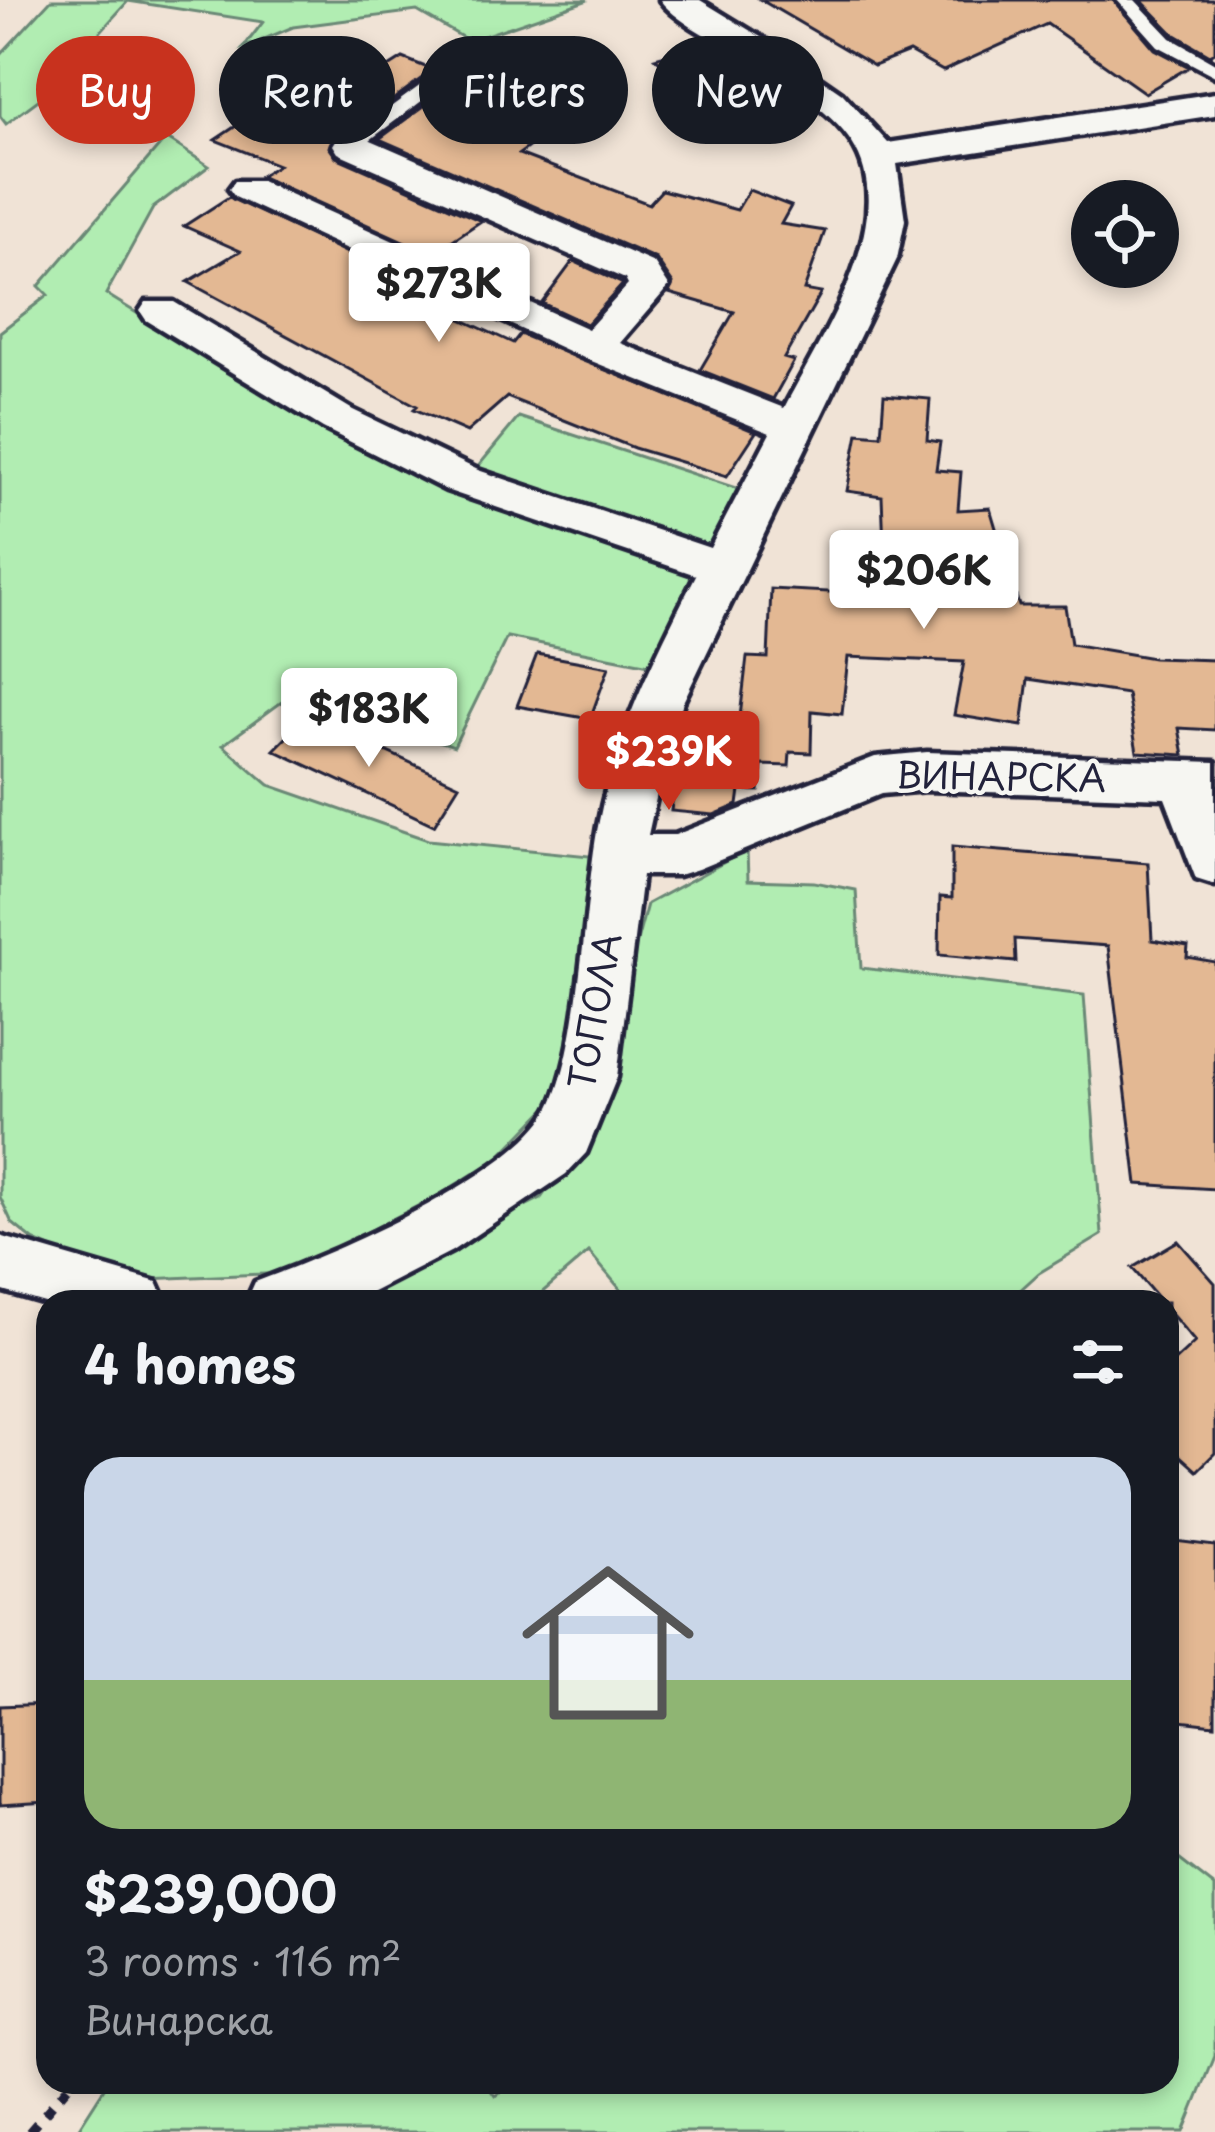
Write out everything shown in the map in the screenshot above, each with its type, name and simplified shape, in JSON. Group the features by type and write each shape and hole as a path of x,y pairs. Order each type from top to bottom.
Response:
{"street":[{"name":"ТОПОЛА","path":"311,1290 352,1273 498,1192 539,1163 574,1120 595,1036 628,798 659,702 796,428 873,267 888,224 869,140 814,90 677,0"},
{"path":"874,156 1215,104"},
{"path":"351,145 649,279 649,286 594,347"},
{"path":"248,189 594,347 796,428"},
{"path":"160,310 338,419 462,480 725,569"},
{"name":"ВИНАРСКА","path":"619,855 679,855 875,776 927,771 1200,781 1215,865"},
{"path":"0,1263 93,1290"}],"lane":[{"path":"1126,0 1152,35 1171,50 1215,70"},
{"path":"351,145 419,96"}],"path":[{"path":"28,2132 61,2094"}],"green space":[{"path":"51,0 588,0 484,36 460,36 417,11 252,36 263,22 128,1 97,36 36,36 36,102 6,124 0,116 0,55"},
{"path":"161,144 175,144 209,166 153,208 106,294 324,429 457,492 519,417 760,496 675,670 507,637 454,746 294,693 223,745 269,785 428,840 590,856 567,1070 554,1100 497,1159 439,1195 287,1273 123,1280 33,1240 12,1223 0,1197 0,332 48,295 39,286"},
{"path":"747,850 748,880 814,882 856,890 861,968 1084,995 1102,1235 1039,1273 1020,1290 621,1290 589,1252 545,1290 376,1290 416,1261 541,1198 585,1135 647,904"},
{"path":"1179,1859 1215,1887 1215,2056 1184,2132 76,2132 100,2094 1179,2094"}],"building":[{"path":"761,0 1113,0 1155,49 1189,67 1145,93 1047,24 943,71 909,52 874,66"},
{"path":"1141,0 1215,0 1215,52 1210,55 1174,34"},
{"path":"403,58 419,64 419,80 395,98 395,63"},
{"path":"419,110 419,144 533,144 519,154 649,204 662,190 737,210 749,190 791,206 781,224 825,231 804,290 821,293 784,358 794,361 773,399 700,370 734,312 669,293 673,284 656,259 391,144 395,144 395,127"},
{"path":"225,144 330,144 336,157 481,221 432,254 260,176 278,165"},
{"path":"229,197 398,277 409,284 400,291 513,343 520,334 756,432 727,476 634,448 507,397 467,432 414,409 417,406 188,282 240,251 184,226"},
{"path":"573,261 623,284 587,324 542,303"},
{"path":"884,395 930,399 927,440 940,442 936,470 961,472 958,510 990,508 1019,606 1065,606 1071,644 1153,658 1215,660 1215,730 1179,728 1184,755 1137,752 1127,694 1028,679 1022,726 954,715 964,662 848,657 842,714 812,711 811,753 790,752 789,766 762,765 759,791 740,790 738,805 714,815 671,811 681,729 738,734 747,657 768,658 771,589 886,595 882,496 847,491 858,433 881,435"},
{"path":"537,654 609,667 590,719 517,706"},
{"path":"305,719 459,785 434,825 274,750"},
{"path":"952,847 1148,863 1152,940 1188,946 1187,957 1215,962 1215,1189 1137,1184 1108,946 1015,939 1016,962 939,955 940,897 952,898"},
{"path":"1178,1241 1215,1283 1215,1453 1197,1471 1179,1455 1179,1357 1195,1342 1179,1323 1179,1290 1151,1290 1132,1268"},
{"path":"1179,1542 1215,1546 1215,1725 1179,1721"},
{"path":"36,1704 36,1803 0,1805 0,1706"}]}
